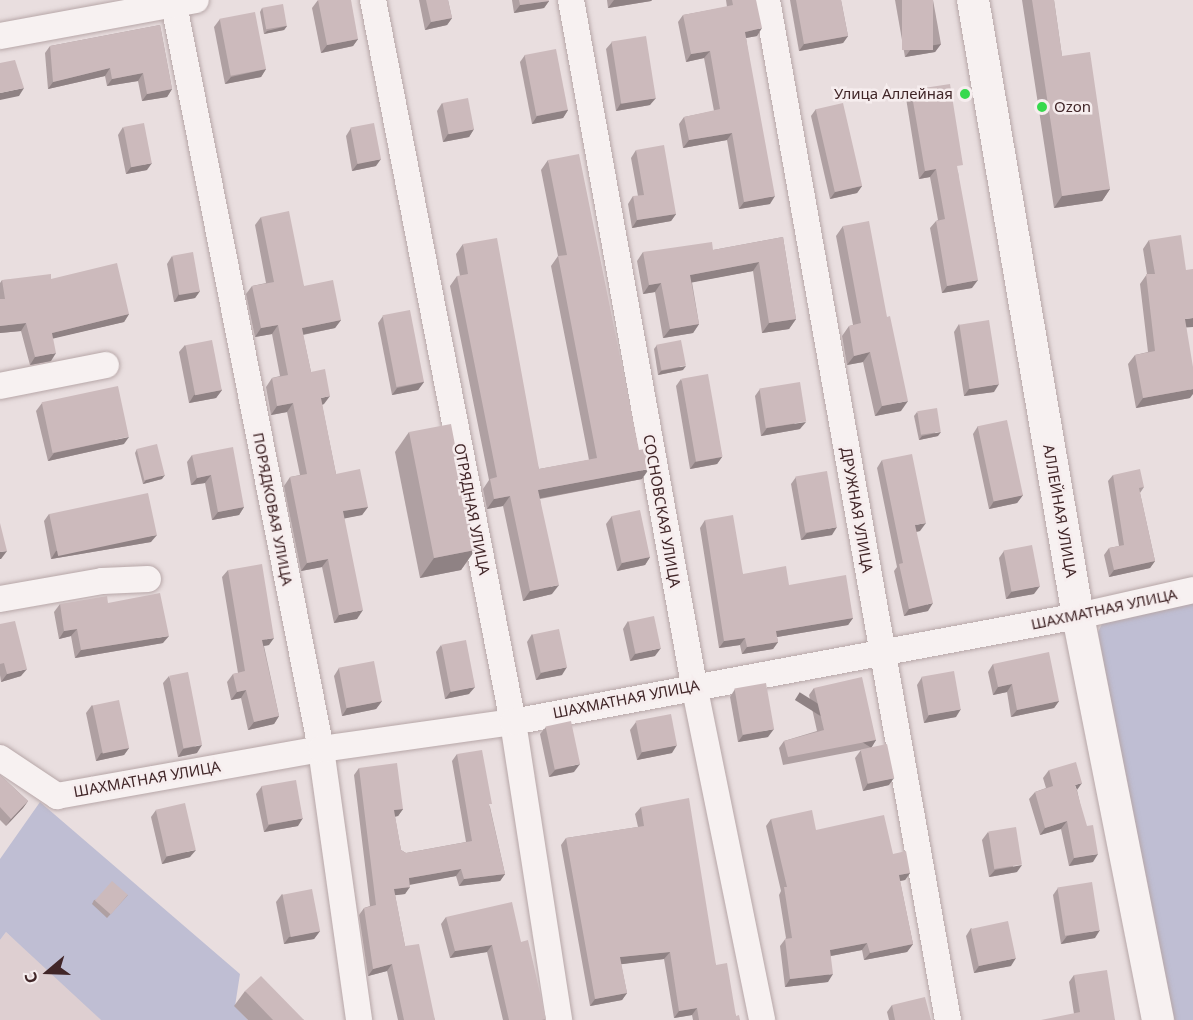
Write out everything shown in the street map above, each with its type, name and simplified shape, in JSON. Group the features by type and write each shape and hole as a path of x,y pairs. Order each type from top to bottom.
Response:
{"street":[{"name":"ОТРЯДНАЯ УЛИЦА","path":"374,0 513,722 559,1020"},
{"name":"СОСНОВСКАЯ УЛИЦА","path":"571,0 694,685 762,1020"},
{"name":"ДРУЖНАЯ УЛИЦА","path":"767,0 948,1020"},
{"name":"АЛЛЕЙНАЯ УЛИЦА","path":"973,0 1078,616 1158,1020"},
{"path":"0,36 181,1"},
{"name":"ПОРЯДКОВАЯ УЛИЦА","path":"181,1 321,750 359,1020"},
{"path":"0,386 106,365"},
{"path":"0,599 102,580 148,579"},
{"name":"ШАХМАТНАЯ УЛИЦА","path":"0,758 57,796 321,750 513,722 694,685 1078,616 1193,590"}],"shaded area":[{"path":"1193,603 1193,1020 1171,1020 1098,632 1104,620"},
{"path":"40,802 240,974 235,1006 248,1020 101,1020 6,932 0,940 0,859"},
{"path":"6,932 101,1020 0,1020 0,940"}],"building":[{"path":"318,0 351,0 358,39 327,45"},
{"path":"426,0 448,0 452,18 431,22"},
{"path":"519,0 549,0 549,1 520,5"},
{"path":"732,0 756,0 762,28 745,32 775,196 744,202 732,133 689,140 684,117 720,109 710,51 691,54 683,15 733,5"},
{"path":"796,0 841,0 848,36 804,44"},
{"path":"902,0 933,0 933,50 902,50"},
{"path":"1032,0 1054,0 1062,56 1090,52 1110,189 1062,196"},
{"path":"283,4 287,26 266,29 262,8"},
{"path":"255,12 266,69 231,76 220,19"},
{"path":"160,25 172,89 147,94 143,73 112,79 110,68 53,82 50,46"},
{"path":"646,36 656,98 621,104 611,41"},
{"path":"556,49 568,110 536,116 525,55"},
{"path":"15,60 24,88 0,93 0,63"},
{"path":"950,84 963,165 957,166 978,280 947,286 936,221 945,219 936,169 925,171 911,90"},
{"path":"468,98 474,129 449,134 442,103"},
{"path":"843,103 862,186 835,192 816,109"},
{"path":"144,123 152,163 131,167 123,127"},
{"path":"374,123 381,159 358,164 350,128"},
{"path":"664,145 676,214 637,220 633,196 644,195 636,150"},
{"path":"579,154 639,450 645,449 649,469 538,490 559,585 530,591 510,496 494,499 490,479 497,477 457,276 468,274 463,244 497,238 539,469 597,458 558,256 567,255 548,160"},
{"path":"289,211 304,286 333,280 341,320 302,328 311,372 325,369 330,396 321,398 336,474 360,469 368,507 343,511 363,610 339,615 328,559 307,563 290,477 307,474 293,403 277,406 272,378 288,375 278,325 261,328 252,286 274,282 261,217"},
{"path":"869,221 887,317 890,316 908,401 882,406 870,352 854,356 849,326 861,323 843,226"},
{"path":"1181,235 1186,270 1193,269 1193,318 1185,319 1193,367 1193,389 1143,398 1135,355 1155,351 1146,274 1155,274 1149,240"},
{"path":"783,237 796,319 769,323 759,262 690,275 699,324 670,329 661,283 649,285 643,252 712,242 713,250"},
{"path":"193,252 200,291 179,295 172,256"},
{"path":"117,263 129,314 52,333 56,353 35,357 26,323 0,326 0,299 5,299 2,280 51,274 51,279"},
{"path":"410,310 424,382 396,387 383,315"},
{"path":"989,320 999,384 970,389 959,325"},
{"path":"212,340 222,390 195,395 185,345"},
{"path":"681,340 686,366 661,370 656,345"},
{"path":"708,374 723,457 696,461 681,379"},
{"path":"800,382 806,422 766,428 760,388"},
{"path":"118,386 129,437 53,453 42,402"},
{"path":"937,408 941,432 921,435 917,411"},
{"path":"1007,420 1023,495 994,502 978,426"},
{"path":"451,424 461,476 468,474 472,494 465,496 475,550 434,558 409,432"},
{"path":"157,444 165,475 144,480 137,449"},
{"path":"233,447 244,507 218,512 211,475 197,478 192,455"},
{"path":"912,454 926,523 915,525 933,603 909,609 899,564 903,563 882,460"},
{"path":"1140,469 1144,487 1139,488 1155,561 1114,570 1109,548 1124,545 1113,475"},
{"path":"827,471 837,527 805,533 795,477"},
{"path":"148,493 157,535 58,556 49,514"},
{"path":"640,510 650,557 622,563 612,516"},
{"path":"733,515 743,574 786,566 789,585 846,575 853,618 776,631 778,642 747,647 745,638 724,641 705,520"},
{"path":"0,523 7,551 0,552"},
{"path":"1032,545 1040,586 1012,592 1004,551"},
{"path":"262,564 274,638 262,640 279,716 254,722 246,690 237,692 233,674 245,671 228,570"},
{"path":"160,593 169,636 81,650 77,629 64,631 60,604 107,596 108,603"},
{"path":"654,616 661,648 635,654 629,621"},
{"path":"15,621 27,669 7,674 4,663 0,664 0,624"},
{"path":"559,629 567,667 541,673 533,635"},
{"path":"466,640 475,687 451,692 441,645"},
{"path":"1049,652 1059,701 1017,710 1012,684 998,687 993,664"},
{"path":"374,661 382,701 346,708 339,668"},
{"path":"954,671 961,709 928,715 922,677"},
{"path":"188,672 202,745 183,748 169,676"},
{"path":"862,677 876,740 788,757 784,741 824,730 814,688"},
{"path":"766,683 774,729 743,735 734,689"},
{"path":"119,700 129,748 103,754 93,706"},
{"path":"671,714 677,745 642,752 636,721"},
{"path":"571,721 580,764 555,769 546,726"},
{"path":"887,744 894,778 868,784 861,750"},
{"path":"482,750 492,804 489,804 505,874 464,879 461,869 409,878 410,887 394,889 405,946 419,944 435,1020 404,1020 392,964 373,969 364,908 376,905 359,768 397,763 403,809 394,810 401,850 406,853 472,841 457,754"},
{"path":"1076,762 1082,783 1075,785 1087,826 1093,825 1098,854 1074,858 1067,821 1045,828 1035,792 1053,786 1049,770"},
{"path":"0,775 28,801 11,819 0,807"},
{"path":"296,780 303,818 268,824 262,786"},
{"path":"689,798 716,965 727,963 736,1016 739,1015 740,1020 699,1020 697,1008 679,1011 670,952 620,957 627,993 595,999 566,838 644,826 641,807"},
{"path":"185,803 196,850 167,857 156,810"},
{"path":"812,810 816,830 884,815 893,854 906,851 910,873 899,875 913,944 870,953 867,943 830,950 833,974 790,979 785,939 792,938 784,887 787,887 771,819"},
{"path":"1016,827 1022,865 994,869 988,831"},
{"path":"112,881 128,895 111,914 95,901"},
{"path":"1092,882 1100,930 1065,936 1057,887"},
{"path":"312,889 320,931 291,937 283,895"},
{"path":"512,902 521,942 528,940 546,1019 509,1020 492,945 455,951 446,917"},
{"path":"1008,921 1016,958 979,966 971,929"},
{"path":"1107,970 1115,1020 1041,1020 1080,1012 1074,975"},
{"path":"261,976 304,1020 273,1020 245,991"},
{"path":"925,997 931,1020 895,1020 892,1005"}],"place":[{"name":"Улица Аллейная","path":"965,94"},
{"name":"Ozon","path":"1042,107"}]}
